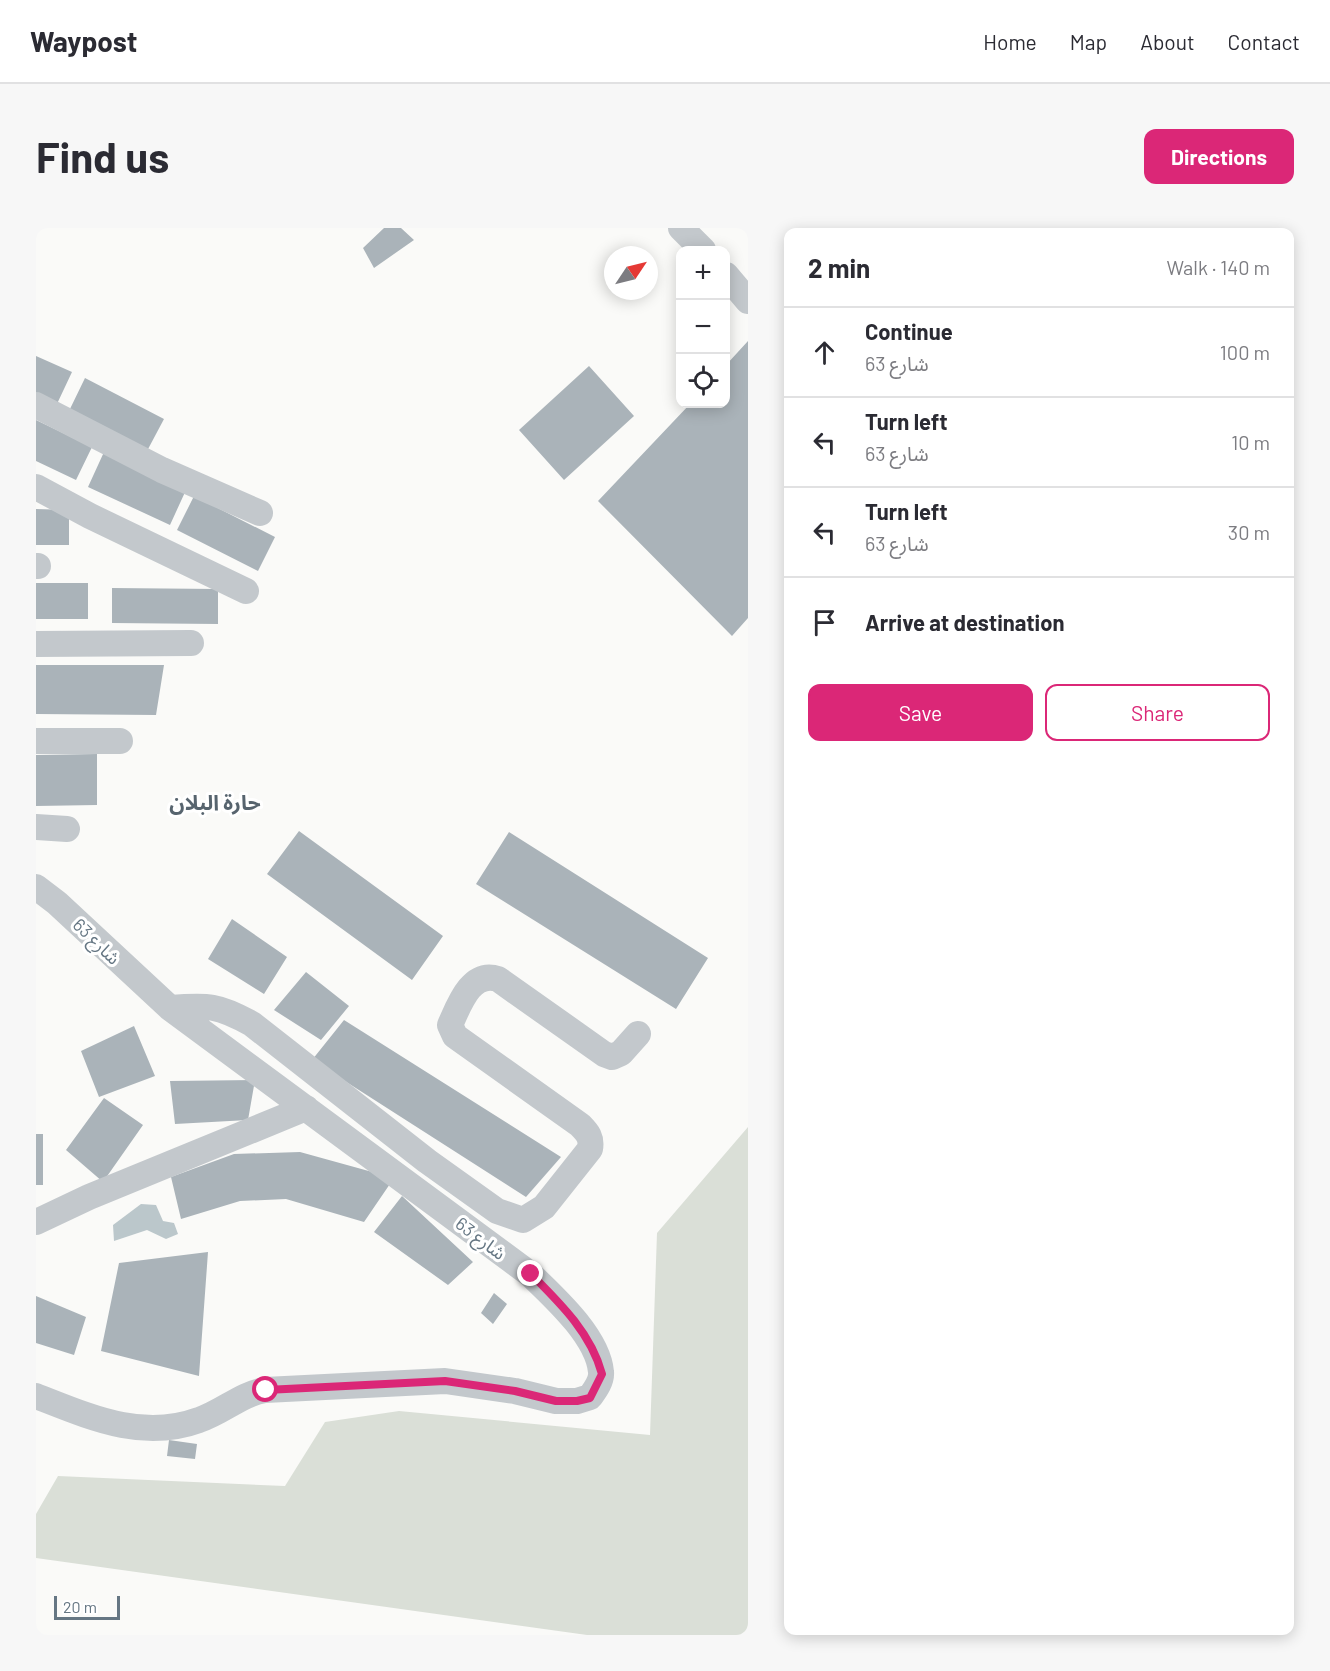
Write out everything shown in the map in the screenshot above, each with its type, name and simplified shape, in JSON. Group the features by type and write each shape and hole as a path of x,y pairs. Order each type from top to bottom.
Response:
{"street":[{"path":"681,228 699,246"},
{"path":"730,280 748,301"},
{"path":"36,405 162,470 260,513"},
{"path":"36,487 90,516 246,591"},
{"path":"36,644 191,643"},
{"path":"36,741 120,741"},
{"path":"36,827 67,829"},
{"name":"شارع 63","path":"36,887 47,909 170,1008 531,1274 577,1323 597,1357 602,1374 590,1398 577,1401 556,1401 515,1391 445,1381 266,1390 249,1393 202,1419 174,1429 143,1430 82,1414 36,1396"},
{"path":"170,1008 207,1005 228,1010 252,1024 427,1161 497,1211 522,1220 544,1207 590,1149 592,1142 589,1133 580,1125 455,1036 450,1025 467,992 479,978 488,976 498,979 604,1054 612,1057 621,1053 638,1034"},
{"path":"36,1222 89,1197 306,1108"}],"shaded area":[{"path":"748,1127 748,1635 587,1635 36,1558 36,1514 58,1476 285,1486 325,1422 399,1411 650,1435 657,1233"},
{"path":"141,1204 156,1205 163,1221 174,1223 178,1234 166,1239 147,1230 114,1241 113,1225"}],"building":[{"path":"384,228 401,228 414,240 374,268 363,248"},
{"path":"748,341 748,618 732,636 598,501 686,408 730,408 730,361"},
{"path":"36,356 72,372 56,406 36,396"},
{"path":"589,366 634,416 564,480 519,430"},
{"path":"85,378 164,419 147,451 69,411"},
{"path":"36,420 92,447 76,480 36,461"},
{"path":"104,452 186,490 170,525 88,487"},
{"path":"194,496 275,537 258,571 177,530"},
{"path":"36,509 69,510 69,545 36,545"},
{"path":"36,583 88,583 88,619 36,619"},
{"path":"112,588 218,589 218,624 112,623"},
{"path":"36,665 164,665 156,715 36,714"},
{"path":"97,754 97,805 36,806 36,755"},
{"path":"299,831 443,936 412,980 267,874"},
{"path":"509,832 708,958 676,1009 476,884"},
{"path":"232,919 287,957 264,994 208,959"},
{"path":"306,972 349,1006 321,1040 274,1010"},
{"path":"344,1020 561,1157 526,1197 312,1060"},
{"path":"134,1026 155,1076 99,1097 81,1051"},
{"path":"255,1080 248,1120 175,1124 170,1081"},
{"path":"104,1098 143,1125 103,1182 66,1150"},
{"path":"36,1134 43,1134 43,1185 36,1185"},
{"path":"300,1152 394,1178 364,1222 286,1199 240,1201 181,1219 171,1177 234,1154"},
{"path":"402,1196 473,1262 448,1285 374,1232"},
{"path":"208,1252 199,1376 101,1351 119,1263"},
{"path":"494,1293 507,1304 493,1324 481,1313"},
{"path":"36,1296 86,1317 74,1355 36,1343"},
{"path":"169,1440 197,1444 195,1459 167,1456"}],"district":[{"name":"حارة البلان","path":"215,801"}],"route":[{"path":"266,1390 402,1385 445,1381 515,1391 556,1401 577,1401 590,1398 602,1374 597,1357 577,1323 531,1274"}]}
